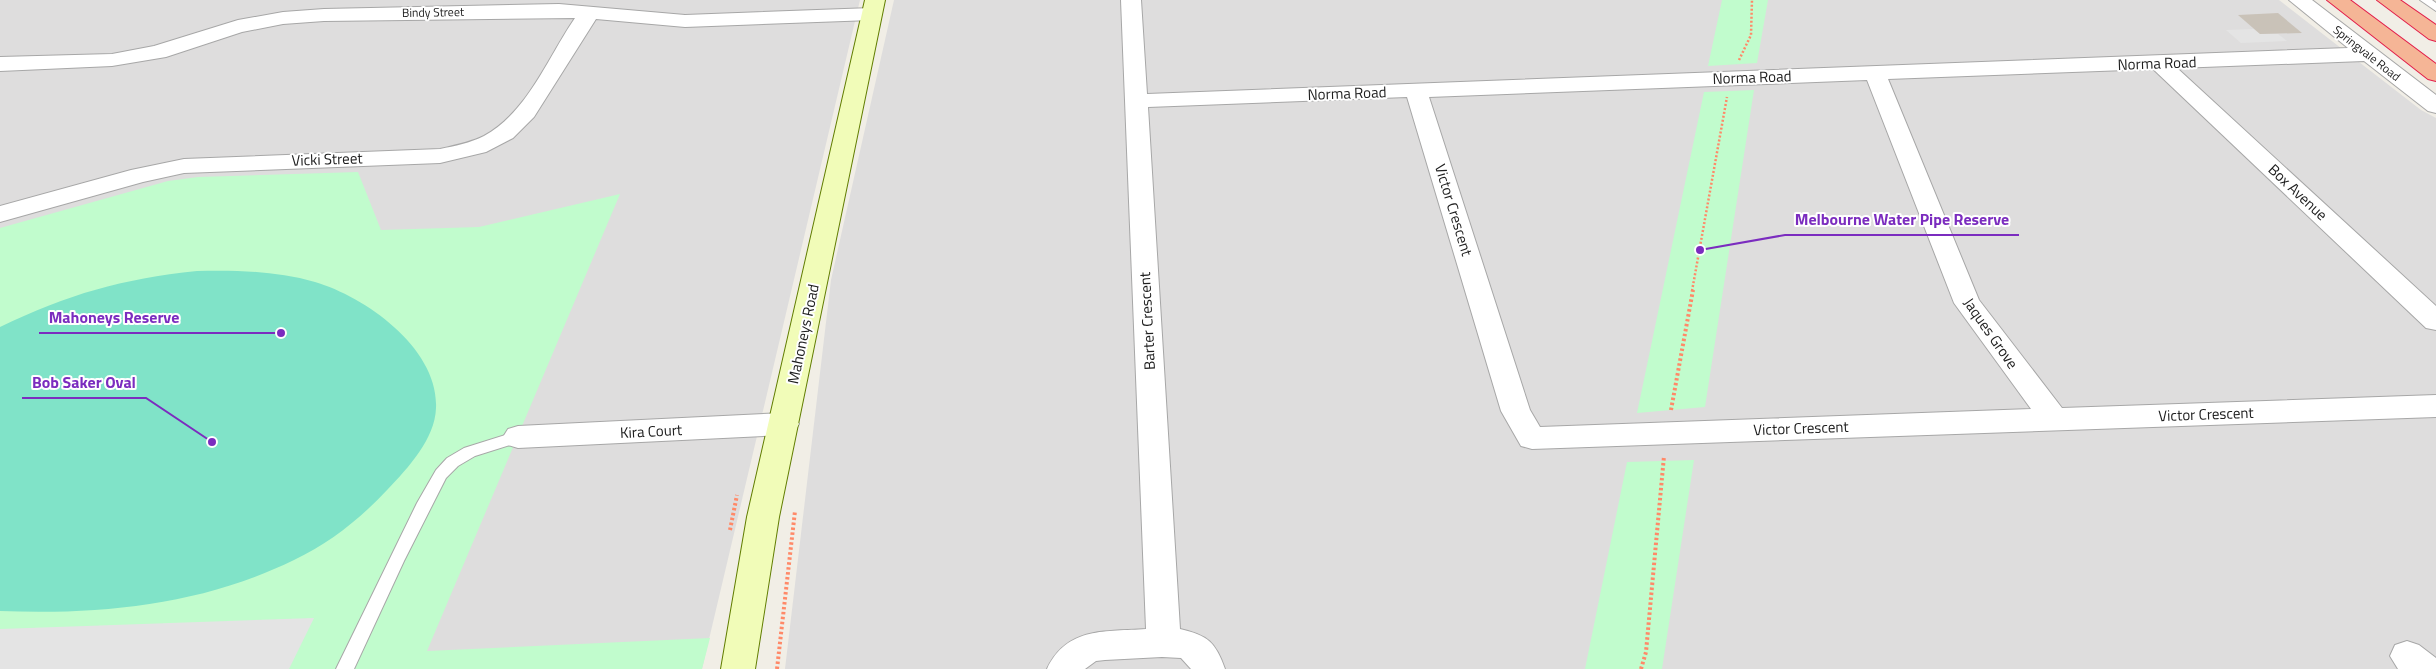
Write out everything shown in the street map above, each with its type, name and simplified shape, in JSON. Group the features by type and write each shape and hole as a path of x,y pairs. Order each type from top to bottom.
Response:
{"highway":[{"name":"Springvale Road","path":"2337,0 2436,74"},
{"path":"2387,0 2436,35"}],"main road":[{"name":"Mahoneys Road","path":"738,669 763,517 874,7"}],"street":[{"name":"Barter Crescent","path":"1131,0 1164,642"},
{"name":"Springvale Road","path":"2299,0 2436,106"},
{"name":"Bindy Street","path":"0,64 112,60 158,52 238,26 283,18 416,6 559,10 685,21 874,7"},
{"name":"Vicki Street","path":"0,214 140,175 184,166 440,156 477,148 502,135 519,122 583,21 592,12"},
{"name":"Norma Road","path":"1136,101 2369,54"},
{"name":"Box Avenue","path":"2160,63 2436,321"},
{"name":"Jaques Grove","path":"1875,73 1967,303 2054,419"},
{"name":"Victor Crescent","path":"1416,90 1516,411 1532,438 2436,406"},
{"name":"Kira Court","path":"518,437 784,424"},
{"path":"1064,669 1073,657 1092,648 1164,642 1181,642 1197,649 1206,659 1208,669"}],"lane":[{"path":"2426,0 2436,8"},
{"path":"345,669 398,555 431,491 446,467 470,452 496,441 518,437"}],"path":[{"path":"1641,669 1646,652 1667,433 1730,78 1752,35 1750,13 1752,0"}],"shaded area":[{"path":"0,0 860,0 702,669 0,669"},
{"path":"894,0 2279,0 2421,110 2436,118 2436,669 785,669 831,280"},
{"path":"2254,29 2260,34 2278,34 2287,41 2241,43 2226,30"},
{"path":"314,618 289,669 0,669 0,629"}],"green space":[{"path":"1722,0 1768,0 1757,63 1708,66"},
{"path":"1754,90 1705,407 1637,413 1704,92"},
{"path":"358,172 381,230 479,227 620,194 427,651 710,638 702,669 0,669 0,228 168,181 198,177"},
{"path":"197,271 256,272 300,278 335,289 376,313 396,328 412,346 426,366 434,386 436,408 431,431 426,442 396,481 378,500 344,529 320,546 259,575 223,588 150,604 76,611 0,611 0,327 49,305 96,290 144,278"},
{"path":"1694,460 1662,669 1585,669 1627,462"}],"building":[{"path":"2278,13 2302,33 2260,34 2238,15"}],"place":[{"name":"Melbourne Water Pipe Reserve","path":"1700,250"},
{"name":"Mahoneys Reserve","path":"281,333"},
{"name":"Bob Saker Oval","path":"212,442"}]}
